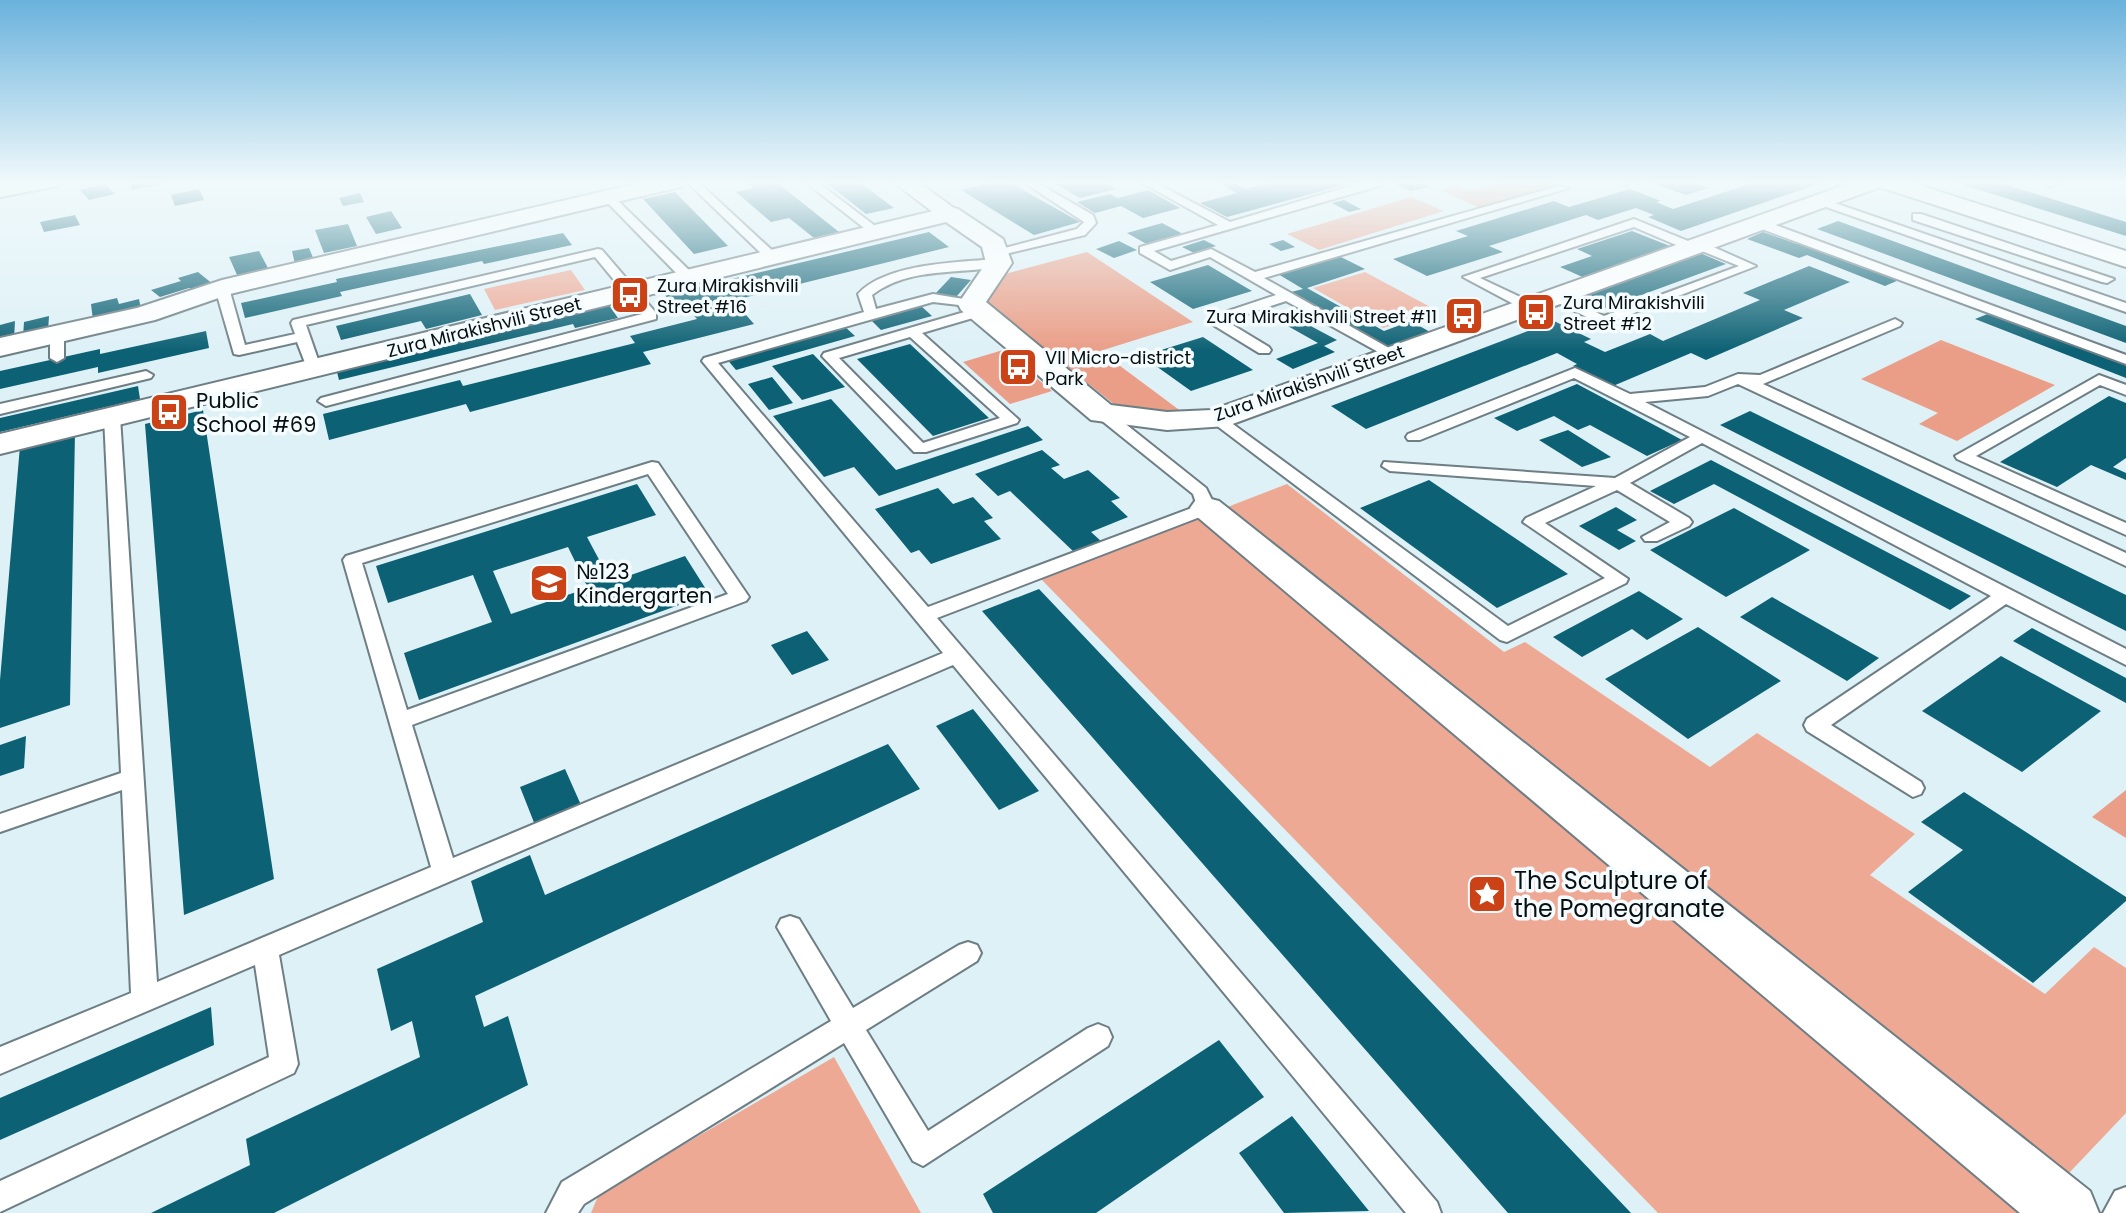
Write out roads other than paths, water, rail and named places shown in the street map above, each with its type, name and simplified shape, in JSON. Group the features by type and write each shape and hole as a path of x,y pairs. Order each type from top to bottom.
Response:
{"street":[{"path":"0,347 57,346 222,288 434,238"},
{"name":"Zura Mirakishvili Street","path":"0,444 853,238"},
{"path":"985,238 994,244 998,258 975,308 1102,413"},
{"name":"Zura Mirakishvili Street","path":"1102,413 1167,421 1216,418 1718,238"},
{"path":"2061,238 2126,259"},
{"path":"1207,508 2068,1213"}],"lane":[{"path":"642,238 688,277"},
{"path":"751,238 772,257"},
{"path":"871,314 865,294 883,283 946,266 998,258 1063,238"},
{"path":"1188,238 1144,250 1170,266 1211,254 1391,355"},
{"path":"1253,277 1390,238"},
{"path":"1589,238 1469,277 1603,321 1750,266 1673,238"},
{"path":"1797,238 2126,360"},
{"path":"1924,238 2126,308"},
{"path":"1980,238 2107,279"},
{"path":"2045,259 2081,244"},
{"path":"314,368 298,323 598,253 651,316 326,401"},
{"path":"222,288 239,351 303,336"},
{"path":"1264,350 1215,320 1287,296"},
{"path":"975,308 933,298 709,361 1426,1213"},
{"path":"913,332 1010,420 920,450 829,356 913,332 975,308"},
{"path":"1629,400 1708,391 1738,378 1762,380 1895,323"},
{"path":"1414,437 1575,372 2126,658"},
{"path":"55,397 56,376"},
{"path":"0,409 146,376"},
{"path":"1738,378 2126,560"},
{"path":"2126,390 2099,379 1963,456 2126,530"},
{"path":"924,616 1207,508 1200,492 1102,413"},
{"path":"112,417 145,999"},
{"path":"1216,418 1507,635 1619,579 1532,522 1618,483 1702,438"},
{"path":"1391,466 1618,483 1683,522 1651,537"},
{"path":"400,721 739,597 652,467 352,560 445,872"},
{"path":"1913,788 1815,725 2006,595"},
{"path":"0,1061 957,655"},
{"path":"0,823 132,778"},
{"path":"790,927 923,1151 1098,1037"},
{"path":"0,1197 284,1064 265,948"},
{"path":"561,1213 573,1193 968,953"},
{"path":"2118,1213 2126,1202"}],"place":[{"name":"Zura Mirakishvili Street #16","path":"630,295"},
{"name":"Zura Mirakishvili Street #12","path":"1536,312"},
{"name":"Zura Mirakishvili Street #11","path":"1464,316"},
{"name":"VII Micro-district Park","path":"1018,367"},
{"name":"Public School #69","path":"169,412"},
{"name":"№123 Kindergarten","path":"549,583"},
{"name":"The Sculpture of the Pomegranate","path":"1487,894"}]}
